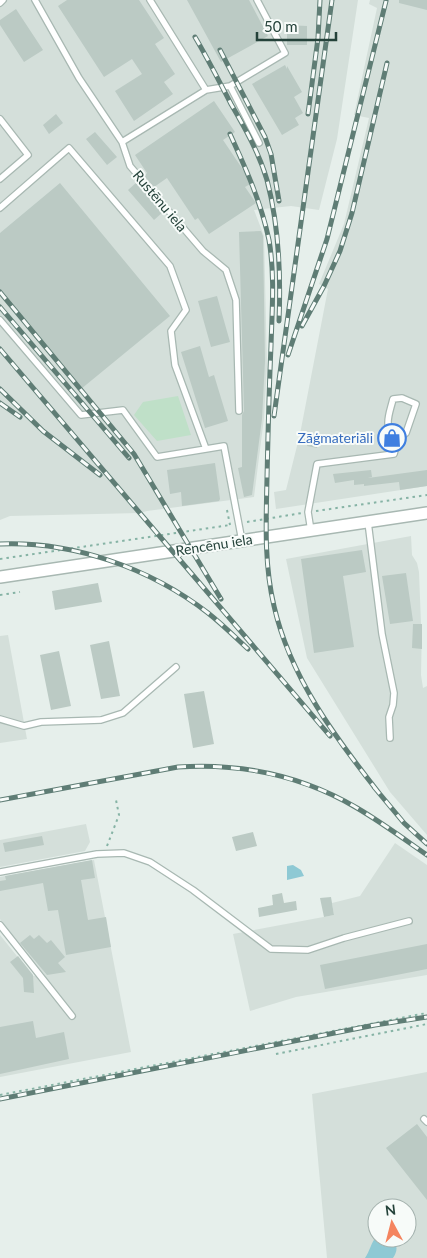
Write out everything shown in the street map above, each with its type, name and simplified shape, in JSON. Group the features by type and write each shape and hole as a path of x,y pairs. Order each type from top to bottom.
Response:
{"street":[{"name":"Rencēnu iela","path":"0,577 427,512"}],"lane":[{"path":"0,3 3,0"},
{"name":"Rustēnu iela","path":"35,0 79,78 122,142 130,166 203,251 226,270 236,300 239,411"},
{"path":"150,0 206,90"},
{"path":"122,142 206,90 230,86 285,54 257,0"},
{"path":"230,86 260,144"},
{"path":"0,118 28,155 0,179"},
{"path":"0,208 69,148 170,266 186,310 171,331 175,365 206,449"},
{"path":"0,320 81,414 123,410 157,457 224,446 242,541"},
{"path":"311,531 308,512 317,464 394,454 398,439 406,433 416,404 402,398 394,400 388,423 390,433 398,439"},
{"path":"368,522 382,634 394,692 393,705 389,717 390,738"},
{"path":"0,719 24,726 41,722 101,720 123,713 176,667"},
{"path":"0,872 104,852 124,853 150,862 193,890 271,949 308,950 408,921"},
{"path":"0,926 72,1016"}],"path":[{"path":"0,560 427,494"},
{"path":"0,595 20,592"},
{"path":"104,852 119,815 116,800"},
{"path":"0,1095 427,1013"},
{"path":"276,1054 427,1024"}],"shaded area":[{"path":"0,0 358,0 337,139 319,210 291,206 254,210 264,236 267,366 264,418 254,497 140,513 10,516 0,520"},
{"path":"370,0 427,0 427,486 276,509 274,492 286,490 300,434 328,289 319,284 344,224 369,118 354,115 377,8 369,4"},
{"path":"411,536 412,555 417,563 419,572 422,624 421,675 423,688 427,686 427,835 390,792 307,658 286,559"},
{"path":"8,635 27,739 0,743 0,636"},
{"path":"86,824 90,842 85,851 0,867 0,840"},
{"path":"395,843 427,865 427,975 296,997 250,1011 233,934 334,915 332,903 360,896"},
{"path":"94,860 131,1052 0,1077 0,935 33,976 44,974 8,932 0,919 0,877"},
{"path":"427,1072 427,1258 327,1258 312,1094"}],"green space":[{"path":"178,396 191,435 157,441 134,415 143,402"}],"water":[{"path":"293,865 301,870 304,876 287,880 287,866"},
{"path":"370,1248 396,1248 393,1258 365,1258"}],"building":[{"path":"67,0 139,0 164,38 155,44 175,74 164,82 173,94 134,121 115,91 142,74 132,59 104,77 58,6"},
{"path":"187,0 249,0 268,36 221,62"},
{"path":"399,0 427,0 427,10 399,3"},
{"path":"16,9 43,50 24,62 0,25 0,20"},
{"path":"287,25 307,26 307,45 287,45"},
{"path":"285,65 302,92 294,97 303,113 295,118 299,125 282,135 252,84"},
{"path":"214,101 235,132 223,140 252,183 245,187 256,203 209,234 198,218 195,220 167,178 154,187 144,176 147,173 135,155"},
{"path":"56,114 63,123 49,134 43,125"},
{"path":"95,132 117,157 107,165 86,139"},
{"path":"137,182 163,212 154,220 128,190"},
{"path":"60,183 170,316 81,389 0,290 0,233"},
{"path":"261,231 263,236 265,361 262,419 252,495 244,497 238,468 242,467 242,415 244,411 239,232"},
{"path":"217,296 230,342 211,347 198,301"},
{"path":"200,346 209,377 214,375 228,421 205,428 181,352"},
{"path":"309,436 319,438 317,448 307,446"},
{"path":"215,463 219,501 182,506 181,492 170,494 167,470"},
{"path":"371,470 372,477 368,478 427,470 427,486 400,490 399,482 364,486 364,484 354,485 354,480 335,483 333,474"},
{"path":"362,550 366,572 343,576 354,647 314,653 301,559"},
{"path":"406,573 413,621 390,624 382,576"},
{"path":"98,583 102,602 55,610 52,591"},
{"path":"413,624 422,624 422,649 412,648"},
{"path":"109,641 120,696 101,699 90,645"},
{"path":"59,651 71,706 51,710 40,655"},
{"path":"204,691 214,744 193,748 184,694"},
{"path":"253,832 257,846 236,851 232,837"},
{"path":"42,836 44,845 5,852 3,843"},
{"path":"92,860 95,878 81,880 88,920 106,917 111,947 66,955 58,910 48,911 43,883 0,891 0,881 6,880 5,876"},
{"path":"282,893 284,903 296,901 297,910 259,917 258,908 273,905 272,895"},
{"path":"331,897 334,915 324,917 320,898"},
{"path":"30,935 34,939 39,935 47,943 51,940 65,957 58,963 66,972 47,975 20,943"},
{"path":"427,944 427,969 325,989 320,965"},
{"path":"18,956 33,975 34,993 24,992 23,978 10,962"},
{"path":"33,1021 36,1038 64,1032 69,1059 0,1074 0,1027"},
{"path":"417,1124 427,1137 427,1200 386,1148"}],"railway":[{"path":"308,114 318,38 320,0"},
{"path":"274,416 332,0"},
{"path":"288,355 327,239 386,1"},
{"path":"195,37 251,141 267,180 278,250 279,321"},
{"path":"220,50 265,137 271,154 279,201"},
{"path":"302,326 324,286 340,251 352,213 387,63"},
{"path":"230,134 257,199 266,226 271,253 273,293 266,527 267,559 274,606 281,632 303,682 346,750 379,793"},
{"path":"0,292 134,454 221,599"},
{"path":"0,307 129,458"},
{"path":"0,349 330,736"},
{"path":"0,389 43,431 100,475"},
{"path":"0,403 20,417"},
{"path":"0,544 28,544 55,547 110,560 136,571 185,597 213,617 248,649"},
{"path":"0,800 178,767 225,767 271,774 293,780 336,797 375,819 427,855"},
{"path":"374,787 404,823 427,844"},
{"path":"0,1099 375,1025 427,1017"}],"place":[{"name":"Zāģmateriāli","path":"392,438"}]}
